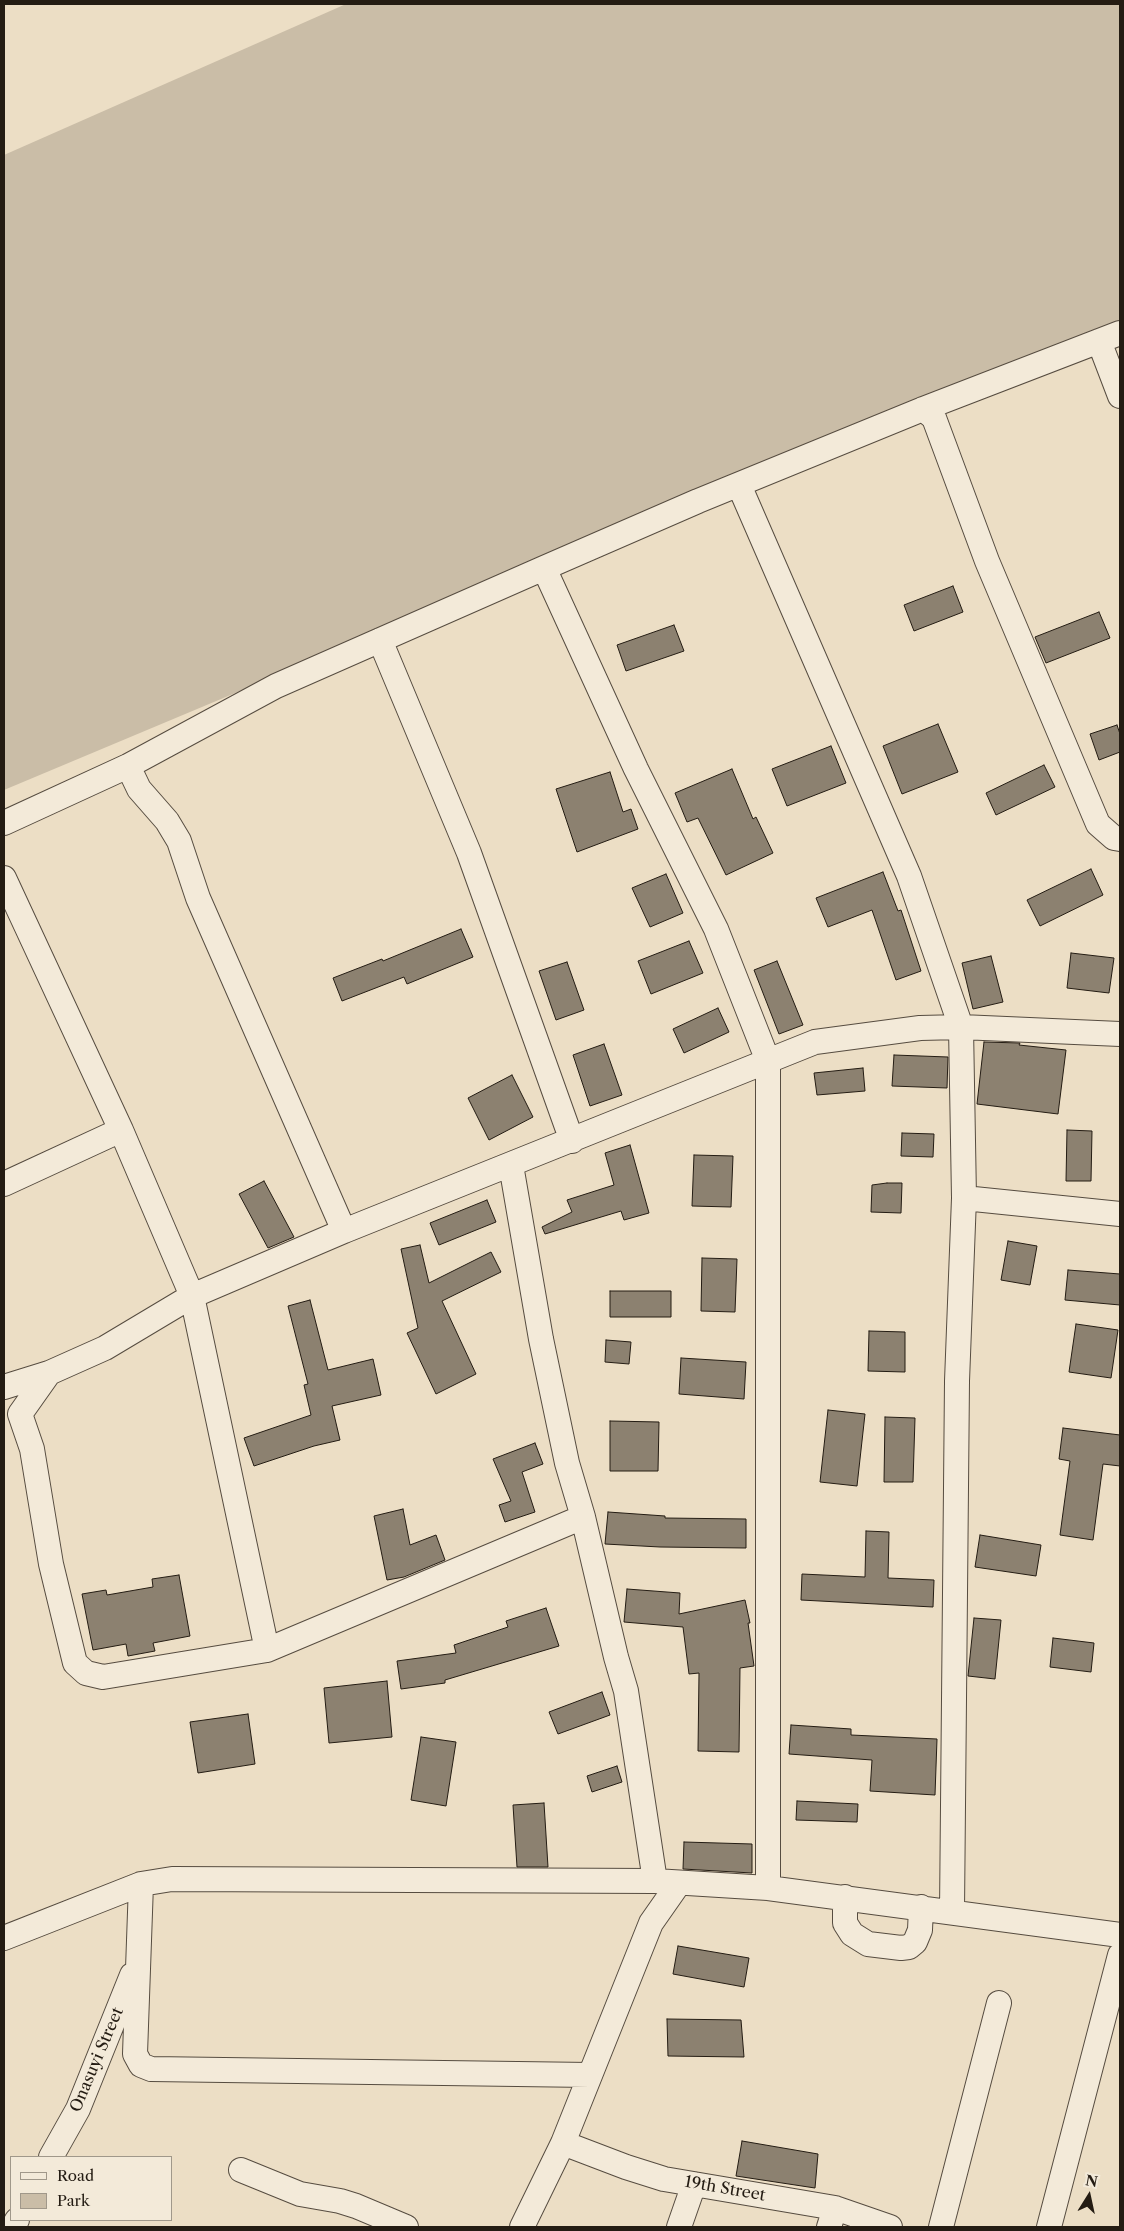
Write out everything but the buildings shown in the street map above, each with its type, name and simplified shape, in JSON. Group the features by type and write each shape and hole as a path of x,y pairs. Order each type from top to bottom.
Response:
{"street":[{"path":"4,823 128,766 276,686 380,640 739,485 923,409 1120,332"},
{"path":"1099,341 1120,396"},
{"path":"923,409 934,418 987,561 1098,824 1114,838 1120,839"},
{"path":"739,485 909,876 961,1027 964,1198 957,1381 952,1911"},
{"path":"544,568 636,769 716,929 768,1061 768,1888"},
{"path":"380,640 469,853 572,1141"},
{"path":"128,766 139,789 167,821 179,841 198,898 344,1231"},
{"path":"4,878 121,1130 192,1296 267,1650"},
{"path":"4,1387 49,1373 105,1348 192,1296 344,1231 815,1042 920,1028 961,1027 1120,1034"},
{"path":"4,1184 121,1130"},
{"path":"511,1165 541,1339 568,1463 584,1517 616,1658 626,1691 655,1881"},
{"path":"964,1198 1120,1214"},
{"path":"49,1373 12,1408 32,1449 51,1564 75,1663 86,1673 102,1677 267,1650 584,1517"},
{"path":"4,1938 141,1884 172,1879 655,1881 768,1888 952,1911 1120,1935"},
{"path":"522,2227 563,2143 651,1923 679,1883"},
{"path":"141,1884 136,2054 141,2065 150,2069 590,2075"},
{"path":"845,1897 846,1923 852,1934 868,1944 901,1948 909,1947 916,1942 920,1930 921,1907"},
{"path":"1049,2227 1120,1955"},
{"name":"Onasuyi Street","path":"52,2156 78,2108 139,1960"},
{"path":"941,2227 999,2003"},
{"name":"19th Street","path":"563,2143 626,2167 832,2218 890,2227"},
{"path":"241,2170 300,2194 340,2201 356,2206 406,2227"},
{"path":"679,2227 694,2184"}],"green space":[{"path":"346,4 1120,4 1120,322 4,790 4,155"}]}
